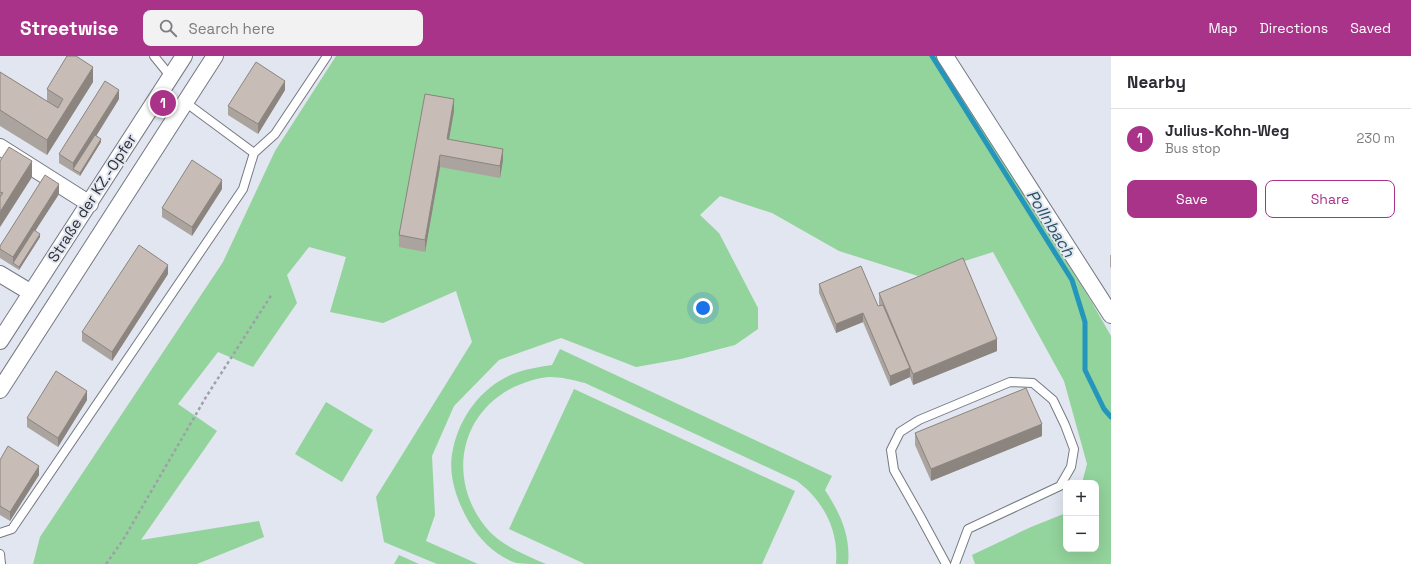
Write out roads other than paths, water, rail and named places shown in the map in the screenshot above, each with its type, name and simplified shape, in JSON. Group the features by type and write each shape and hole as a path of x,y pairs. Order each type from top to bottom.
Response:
{"street":[{"name":"Straße der KZ.-Opfer","path":"0,341 30,292 90,204 184,56"},
{"path":"0,390 215,56"},
{"path":"945,56 1111,315"},
{"path":"0,147 90,204"},
{"path":"0,274 30,292"}],"lane":[{"path":"154,56 170,77"},
{"path":"0,533 12,529 243,189 254,153 275,134 327,56"},
{"path":"185,102 254,153"},
{"path":"946,564 894,470 891,450 900,432 919,420 1010,382 1033,383 1053,400 1066,425 1074,449 1072,467 1060,486 968,529 955,564"},
{"path":"0,554 1,564"}],"waterway":[{"name":"Pollnbach","path":"932,56 1072,280 1085,322 1085,370 1104,409 1111,417"}],"place":[{"name":"Julius-Kohn-Weg","path":"163,103"}]}
